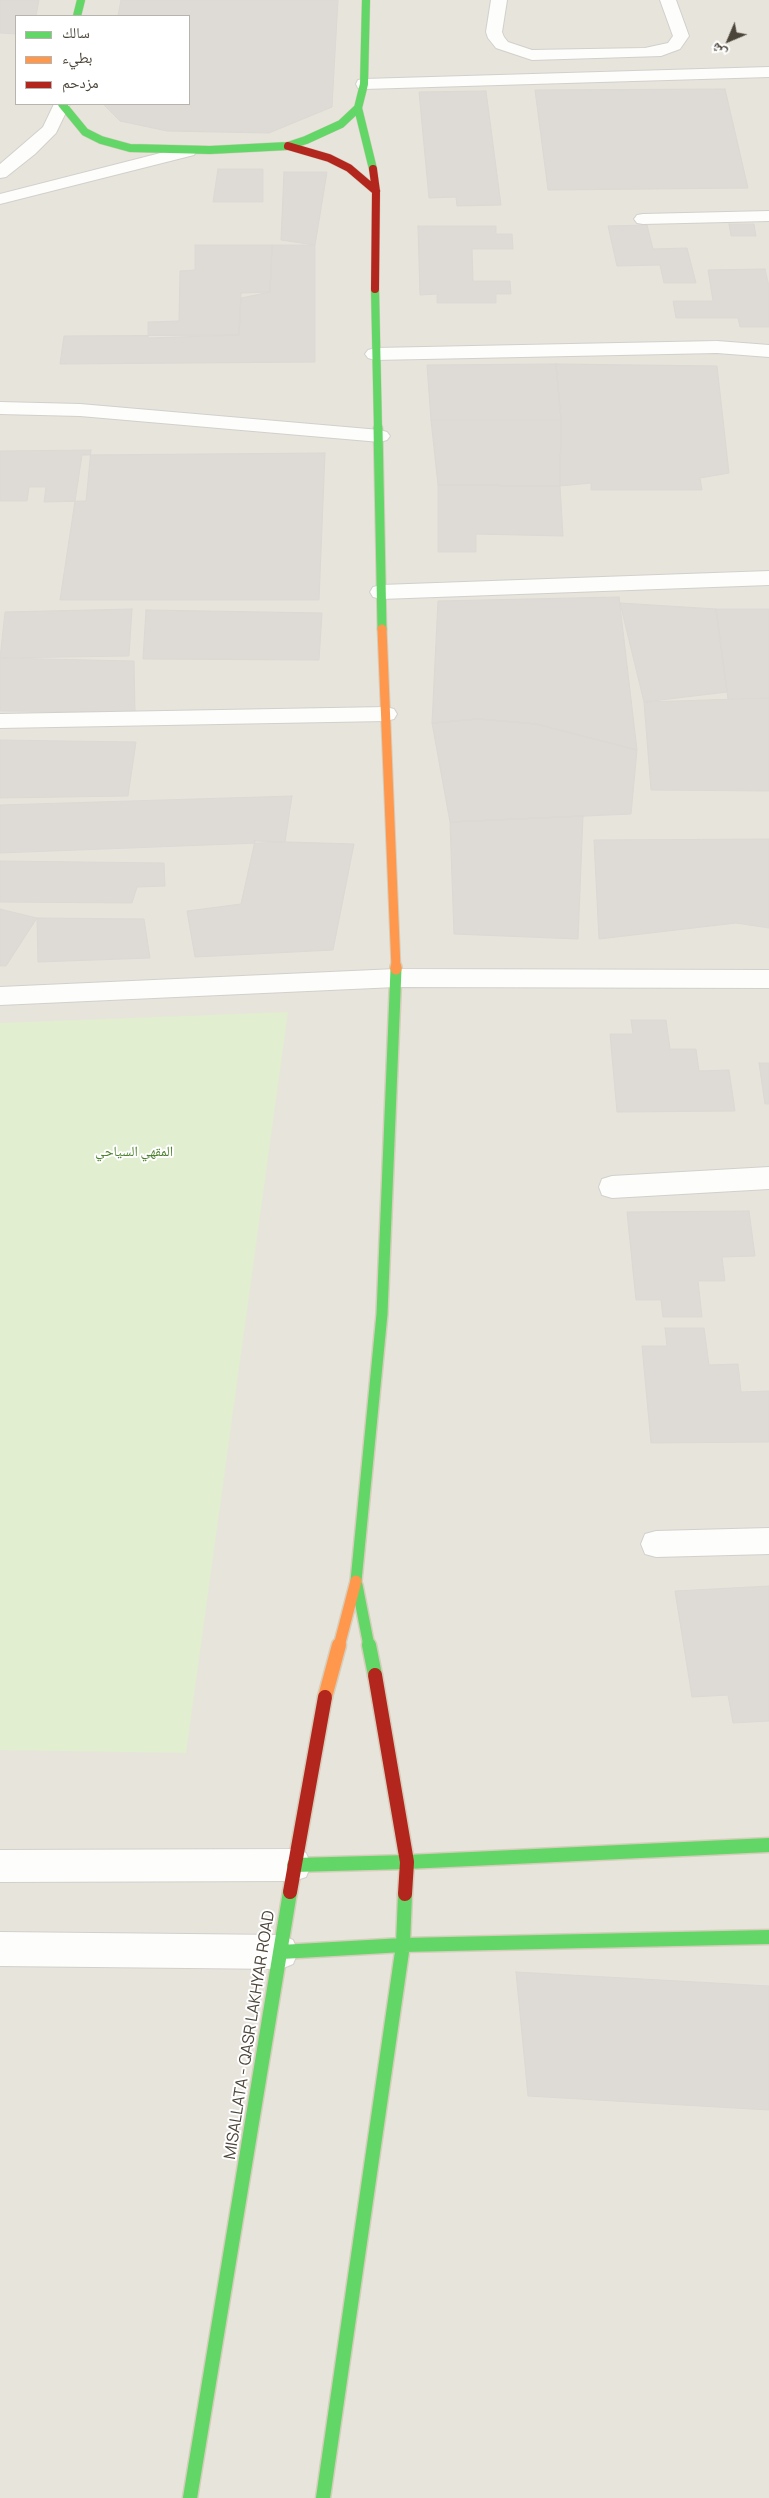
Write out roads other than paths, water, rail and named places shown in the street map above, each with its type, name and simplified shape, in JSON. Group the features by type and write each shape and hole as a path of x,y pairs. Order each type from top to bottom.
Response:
{"main road":[{"path":"78,15 81,0"},
{"path":"323,2498 403,1945 407,1862 380,1698 356,1581 382,1314 396,978 381,592 380,436 375,354 376,191 372,160 358,108 364,84 367,1"},
{"path":"63,105 74,122 85,132 101,140 136,149 188,151 288,146 329,158 349,168 376,191"},
{"path":"288,146 341,124 358,108"},
{"name":"MISALLATA - QASR LAKHYAR ROAD","path":"190,2498 294,1865 326,1690 356,1581"},
{"path":"294,1865 407,1862 769,1845"},
{"path":"281,1952 403,1945 769,1937"}],"street":[{"path":"499,0 494,32 502,44 532,55 568,55 645,53 661,51 674,46 680,41 681,36 668,0"},
{"path":"364,84 769,72"},
{"path":"0,173 46,134 61,105"},
{"path":"0,199 188,151"},
{"path":"643,219 769,216"},
{"path":"375,354 717,347 769,351"},
{"path":"0,408 80,410 380,436"},
{"path":"381,592 769,578"},
{"path":"0,722 386,714"},
{"path":"0,996 396,978 769,979"},
{"path":"612,1187 769,1178"},
{"path":"656,1544 769,1541"},
{"path":"0,1866 294,1865"},
{"path":"0,1949 281,1952"}],"park label":[{"name":"المقهي السياحي","path":"134,1152"}]}
